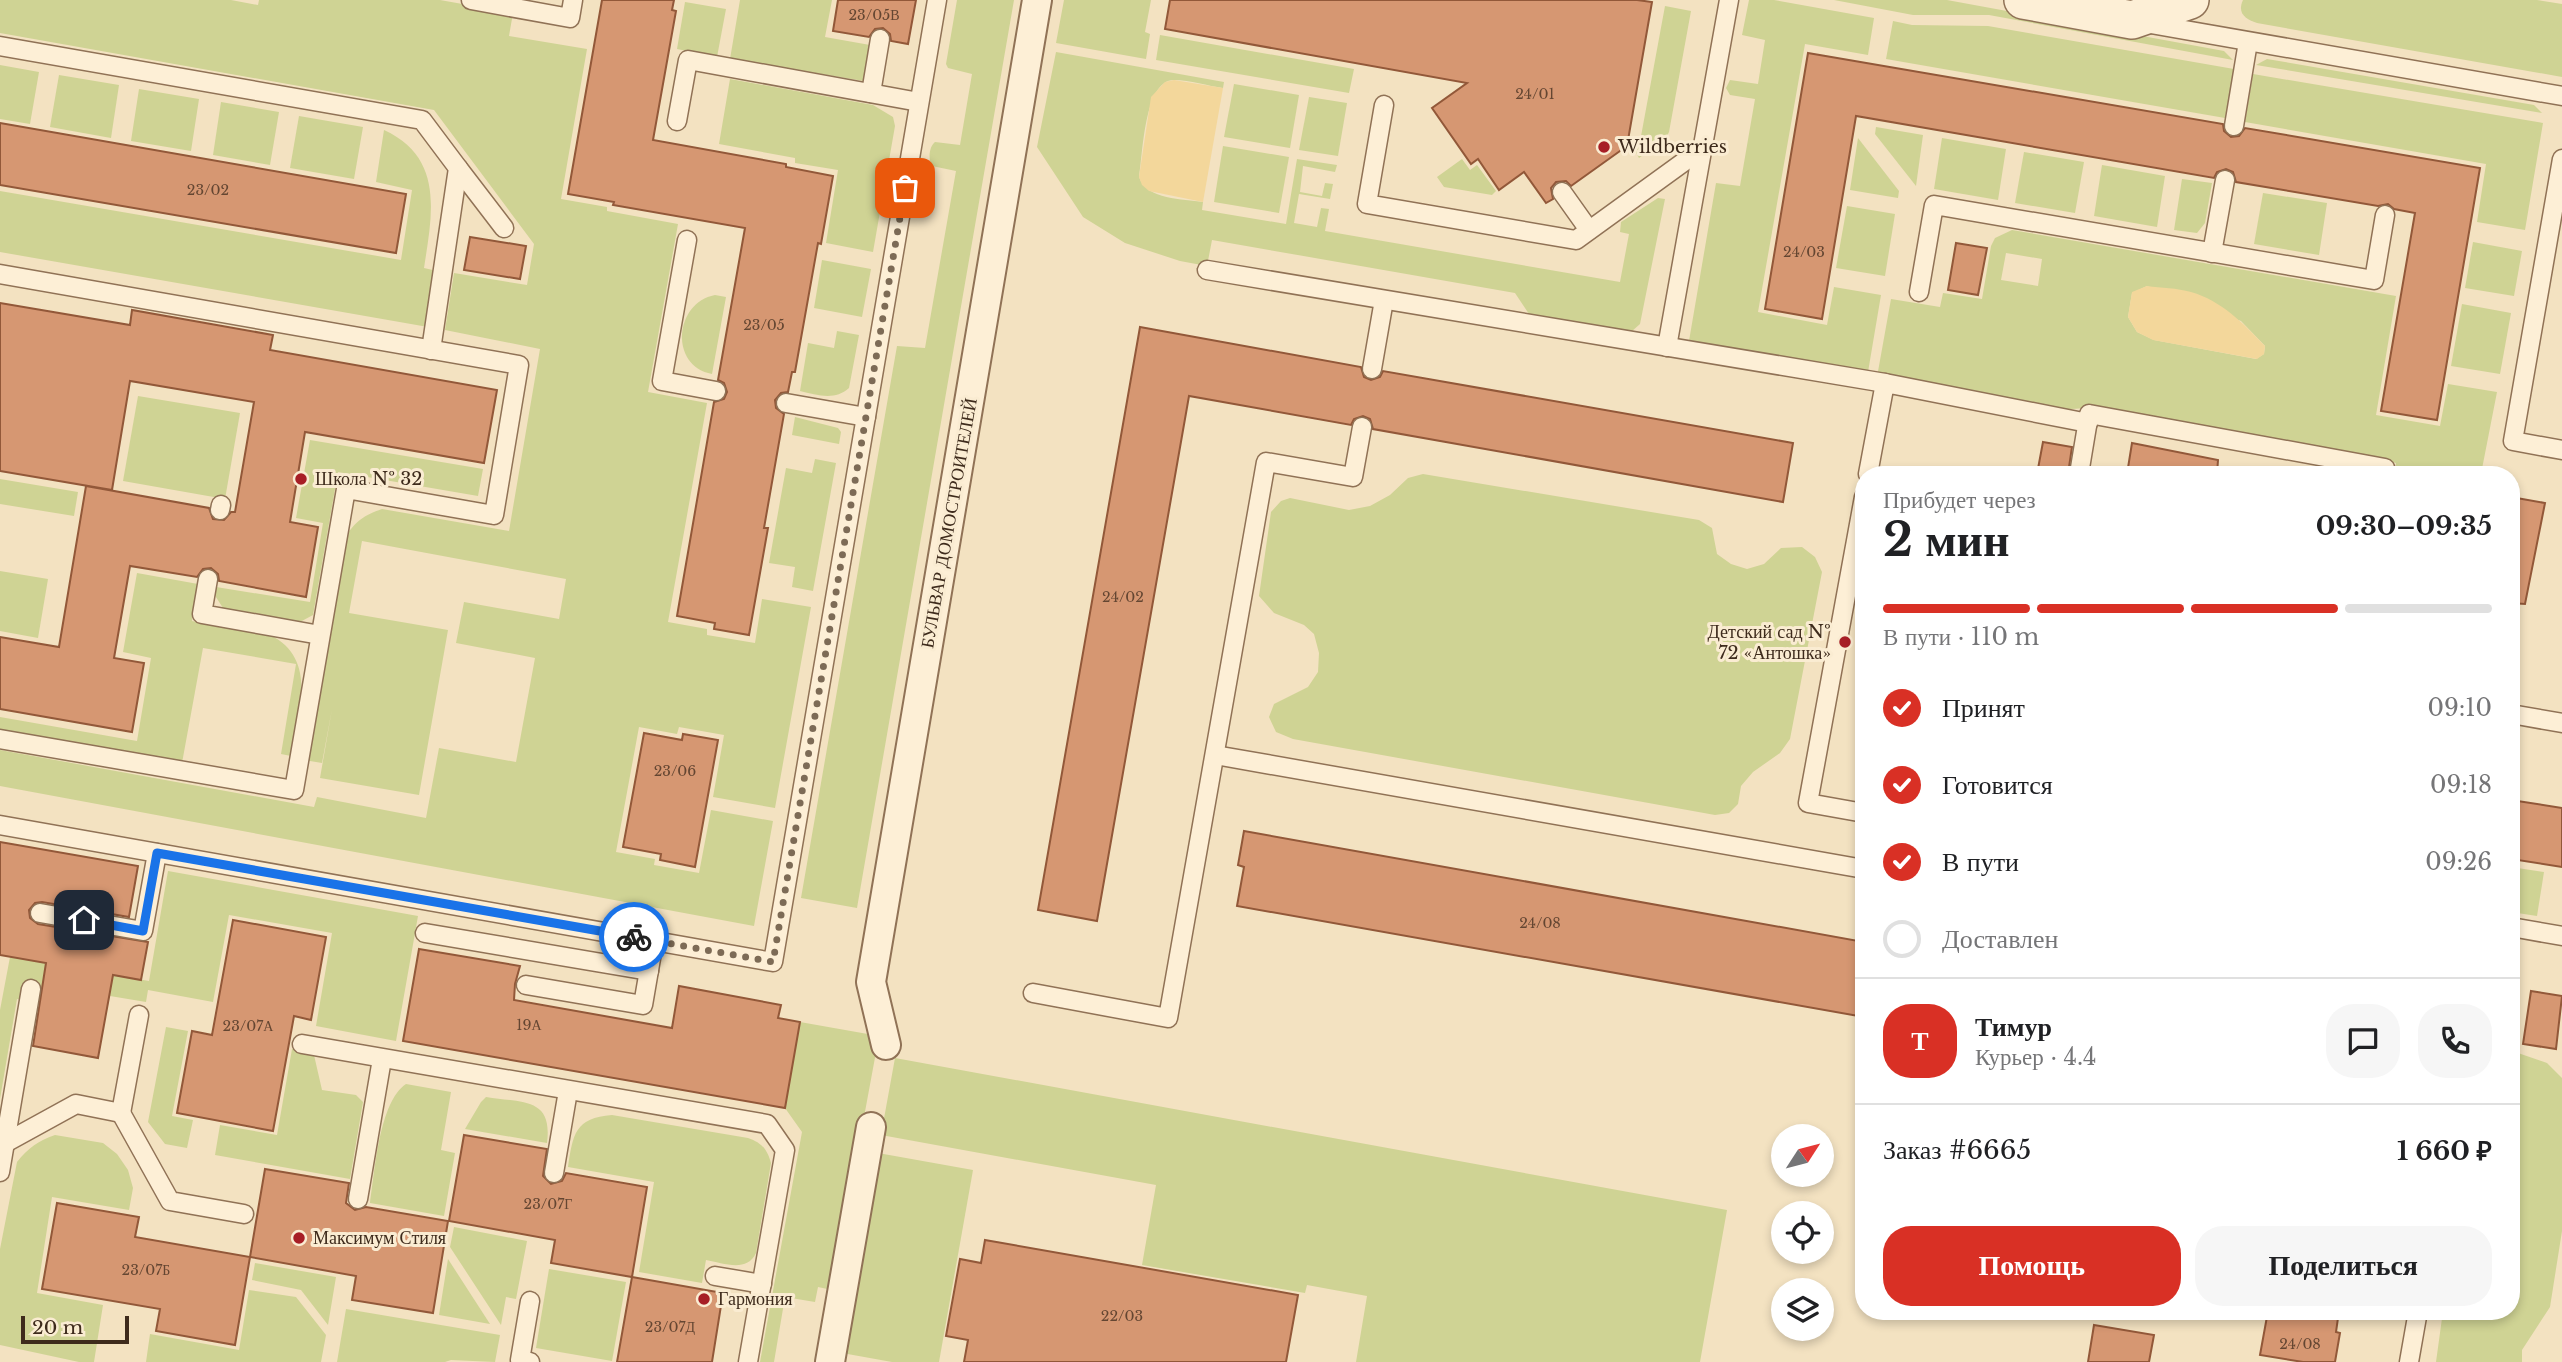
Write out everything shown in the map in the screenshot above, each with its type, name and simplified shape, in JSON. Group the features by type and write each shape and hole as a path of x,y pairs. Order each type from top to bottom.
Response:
{"street":[{"name":"БУЛЬВАР ДОМОСТРОИТЕЛЕЙ","path":"886,1045 871,982 1037,0"},
{"path":"2023,0 2132,20 2190,0"},
{"path":"830,1362 871,1127"}],"lane":[{"path":"471,0 569,18 573,0"},
{"path":"0,825 773,962 937,0"},
{"path":"1667,347 1729,0"},
{"path":"2132,20 2562,96"},
{"path":"872,93 880,39"},
{"path":"2234,126 2248,42"},
{"path":"0,46 422,120 503,228"},
{"path":"677,121 688,60 919,102"},
{"path":"1384,105 1367,204 1576,240 1703,148"},
{"path":"2562,159 2512,441 2562,450"},
{"path":"431,350 458,168"},
{"path":"2212,253 2225,180"},
{"path":"1562,192 1589,230"},
{"path":"1919,292 1934,205 2374,280 2385,215"},
{"path":"687,240 662,381 716,391"},
{"path":"1207,270 1885,383 2088,423"},
{"path":"0,274 519,365 494,514 346,489 293,790 0,739"},
{"path":"1372,369 1384,300"},
{"path":"1869,466 1885,383"},
{"path":"786,403 866,417"},
{"path":"2080,466 2089,414 2374,466"},
{"path":"1033,993 1168,1018 1266,462 1353,477 1362,427"},
{"path":"1855,546 1808,803 1855,811"},
{"path":"208,579 202,614 320,635"},
{"path":"2520,716 2562,723"},
{"path":"1214,755 1855,867"},
{"path":"40,913 143,931 157,853"},
{"path":"2520,929 2562,936"},
{"path":"425,933 649,971"},
{"path":"526,985 643,1005 654,941"},
{"path":"0,1172 32,989"},
{"path":"139,1016 121,1113 170,1201 244,1214"},
{"path":"302,1044 767,1124 785,1150 748,1362"},
{"path":"358,1199 382,1059"},
{"path":"554,1173 568,1091"},
{"path":"5,1143 76,1104 121,1113"},
{"path":"715,1276 762,1284"},
{"path":"530,1301 520,1360 530,1362"},
{"path":"2409,1362 2416,1320"}],"green space":[{"path":"0,0 231,0 258,5 259,0 440,0 513,13 509,36 587,49 561,199 607,207 607,211 678,224 648,392 707,403 668,622 707,629 707,635 755,643 762,599 811,607 775,808 713,797 724,735 679,727 677,734 639,727 616,852 655,859 654,865 699,873 711,810 773,821 754,926 0,786 0,750 314,807 317,797 426,818 439,748 516,762 535,658 456,643 464,602 559,619 566,579 362,541 349,613 448,630 419,795 320,778 332,709 322,763 304,760 346,536 361,519 382,509 509,531 540,349 445,330 454,273 527,285 534,244 434,110 0,33"},
{"path":"740,0 832,0 825,37 870,45 866,70 871,71 870,82 730,59"},
{"path":"957,0 1014,0 857,908 801,898 897,346 925,348 956,171 932,166 930,157 931,147 935,142 960,145 972,74 948,68 946,64"},
{"path":"1064,0 1151,0 1145,32 1150,34 1146,59 1056,43"},
{"path":"1749,0 1774,0 1874,18 1868,55 1805,44 1758,312 1827,325 1834,287 1881,295 1868,372 1689,341 1716,183 1740,186 1755,99 1730,95 1726,88 1730,80 1758,84 1765,40 1742,35"},
{"path":"1834,0 1947,0 2224,51 2233,60 1989,15 1913,15"},
{"path":"2243,0 2537,0 2562,4 2562,77 2257,23 2243,15"},
{"path":"685,2 726,9 717,57 677,49"},
{"path":"1665,6 1691,11 1669,132 1665,140 1639,158 1635,151 1639,147"},
{"path":"1893,21 1912,25 1988,26 2234,69 2225,118 1886,59"},
{"path":"1160,35 1354,69 1349,93 1156,60"},
{"path":"1056,52 1224,82 1223,88 1180,80 1164,83 1156,92 1151,105 1144,136 1139,177 1143,185 1166,197 1203,202 1202,210 1286,224 1297,159 1337,165 1335,172 1303,166 1300,192 1322,196 1325,183 1333,184 1330,199 1299,194 1294,223 1317,227 1321,208 1329,209 1325,231 1620,282 1629,234 1620,232 1621,222 1658,198 1665,199 1640,324 1631,332 1531,317 1515,293 1212,240 1207,266 1180,261 1125,243 1083,217 1037,147"},
{"path":"2267,59 2534,105 2542,113 2256,65"},
{"path":"0,65 39,72 30,124 0,119"},
{"path":"2253,74 2543,123 2525,230 2477,222 2486,164 2245,122"},
{"path":"59,75 119,85 111,138 50,127"},
{"path":"730,79 873,105 893,117 895,126 873,252 826,243 838,170 795,163 795,158 719,144"},
{"path":"1234,84 1299,95 1290,148 1224,137"},
{"path":"139,89 199,99 191,151 131,141"},
{"path":"1309,97 1347,103 1338,156 1299,150"},
{"path":"221,102 279,112 270,165 213,155"},
{"path":"299,116 363,127 354,179 290,168"},
{"path":"1876,127 1923,135 1916,186 1875,134"},
{"path":"384,130 404,142 417,156 426,172 431,208 424,268 437,271 428,327 0,252 0,191 401,260 412,190 376,182"},
{"path":"1858,138 1899,191 1898,198 1850,190"},
{"path":"1942,138 2006,149 1998,200 1934,189"},
{"path":"1223,146 1289,157 1279,213 1214,202"},
{"path":"2024,152 2084,162 2075,213 2015,203"},
{"path":"1462,159 1470,170 1477,165 1496,191 1492,195 1444,187 1437,177"},
{"path":"2102,165 2165,176 2157,227 2094,216"},
{"path":"2182,179 2212,183 2205,223 2197,233 2174,230"},
{"path":"2263,193 2327,203 2319,255 2254,244"},
{"path":"1847,206 1895,214 1885,276 1836,268"},
{"path":"2012,230 2396,296 2376,415 2440,426 2448,384 2497,392 2483,466 2396,466 2396,463 2103,407 2056,410 1877,377 1891,299 1940,307 1943,293 1982,299 1991,246 1995,238","holes":["2006,253 2042,259 2038,286 2001,280","2147,286 2241,321 2265,346 2264,354 2256,359 2154,340 2137,332 2128,317 2132,293"]},
{"path":"2473,242 2522,251 2514,296 2465,288"},
{"path":"822,260 871,269 862,317 814,308"},
{"path":"715,295 726,297 712,374 698,369 689,359 683,348 682,334 691,310 701,300"},
{"path":"2462,304 2511,313 2500,374 2451,366"},
{"path":"837,331 859,335 849,388 832,396 800,391 808,343 834,348"},
{"path":"138,396 240,413 225,499 123,481"},
{"path":"795,417 838,428 841,432 839,444 792,435"},
{"path":"310,440 483,469 478,496 338,472 313,615 300,622 223,608 214,594 216,587 310,602 323,523 296,518"},
{"path":"815,459 836,463 813,591 792,587 795,567 769,563 786,468 812,473"},
{"path":"1423,474 1699,520 1712,528 1717,554 1731,564 1747,569 1764,564 1781,548 1802,547 1815,557 1822,572 1790,739 1780,753 1753,772 1741,786 1738,804 1729,813 1715,815 1293,739 1276,732 1269,717 1274,704 1308,687 1318,672 1319,653 1314,634 1304,625 1274,613 1259,596 1271,512 1281,501 1290,498 1349,510 1370,506 1390,495 1408,478"},
{"path":"0,479 78,492 74,516 0,504"},
{"path":"0,571 48,579 38,638 0,631"},
{"path":"137,573 198,584 192,621 270,635 285,645 295,658 302,689 291,756 281,754 296,664 203,648 182,763 0,731 0,717 137,741 151,658 123,652"},
{"path":"2520,868 2544,872 2537,916 2520,913"},
{"path":"168,871 418,916 396,1041 316,1026 332,933 229,915 213,1002 148,990 146,1002 110,996 106,1015 17,999 0,1099 0,1010 10,957 149,981"},
{"path":"800,1022 879,1036 832,1290 818,1287 815,1302 785,1297 774,1362 760,1362 802,1132 785,1108"},
{"path":"166,1027 188,1031 172,1116 193,1120 187,1148 165,1144 148,1122"},
{"path":"292,1049 309,1051 314,1055 322,1090 356,1095 363,1102 350,1179 215,1155 220,1125 277,1135"},
{"path":"2520,1054 2547,1063 2562,1078 2562,1231 2550,1307 2522,1350 2522,1362 2436,1362 2442,1320 2520,1320"},
{"path":"895,1058 1727,1210 1700,1362 1356,1362 1367,1296 1307,1285 1305,1293 1142,1265 1156,1185 881,1135"},
{"path":"406,1084 451,1092 441,1150 455,1153 444,1216 370,1203 384,1121 397,1093"},
{"path":"486,1097 523,1102 540,1110 548,1128 547,1143 465,1129"},
{"path":"612,1115 748,1138 763,1147 771,1163 756,1253 752,1259 741,1265 706,1260 702,1283 639,1272 654,1182 568,1167 574,1137 583,1124"},
{"path":"55,1135 103,1143 117,1154 128,1170 133,1188 129,1210 52,1197 37,1293 103,1305 94,1362 79,1362 0,1345 0,1249 17,1162 34,1146"},
{"path":"878,1153 973,1170 939,1362 892,1362 842,1353"},
{"path":"454,1227 527,1241 516,1299 506,1297 501,1325 450,1247"},
{"path":"448,1259 490,1324 439,1315"},
{"path":"255,1263 336,1277 328,1325 301,1290 252,1280"},
{"path":"549,1269 626,1282 612,1361 536,1348"},
{"path":"249,1290 296,1297 326,1335 321,1362 146,1362 150,1334 239,1350"},
{"path":"346,1309 500,1335 495,1362 337,1362"}],"sand":[{"path":"1174,80 1223,88 1203,202 1149,191 1142,185 1139,177 1151,97 1165,82"},
{"path":"2147,286 2186,291 2213,301 2257,337 2265,346 2264,354 2257,359 2153,340 2137,332 2128,317 2132,292"}],"building":[{"path":"602,0 674,0 672,10 676,11 653,140 786,164 786,167 833,176 795,372 792,372 788,392 781,393 775,400 776,408 784,414 749,635 714,629 715,623 677,616 714,402 724,399 727,392 724,383 718,380 745,228 613,205 614,202 568,194"},
{"path":"838,0 916,0 908,44 891,41 890,34 883,28 875,29 869,37 833,31"},
{"path":"1170,0 1652,2 1627,146 1571,186 1566,181 1556,182 1551,188 1553,199 1546,203 1524,172 1499,190 1478,159 1471,164 1432,108 1467,83 1165,29"},
{"path":"1808,53 2223,124 2224,131 2231,137 2239,136 2245,128 2480,168 2437,420 2381,411 2415,213 2394,209 2388,204 2378,206 2236,182 2233,172 2226,169 2217,172 2214,178 1856,116 1822,319 1765,309"},
{"path":"0,123 406,194 396,253 0,185"},
{"path":"470,237 526,246 520,279 464,270"},
{"path":"1956,243 1987,248 1978,295 1948,290"},
{"path":"0,303 130,325 132,310 273,335 270,350 497,390 484,463 305,432 290,522 318,527 306,597 219,581 218,574 211,568 203,569 197,577 130,566 114,658 144,663 132,732 0,709 0,637 59,647 86,486 209,508 213,519 224,520 231,512 235,512 254,402 130,381 112,490 0,471"},
{"path":"1140,327 1361,367 1364,377 1371,380 1380,377 1383,371 1793,443 1783,502 1373,429 1370,419 1363,416 1354,419 1351,425 1189,396 1097,921 1038,910"},
{"path":"2043,442 2072,447 2069,466 2038,466"},
{"path":"2132,443 2218,460 2218,466 2128,466"},
{"path":"2520,499 2545,503 2525,604 2520,604"},
{"path":"644,733 682,740 683,734 718,740 695,867 660,860 661,854 623,847"},
{"path":"2520,801 2562,808 2562,867 2520,860"},
{"path":"1244,831 1855,940 1855,1015 1237,906 1244,867 1238,865"},
{"path":"0,842 138,866 129,917 42,902 35,903 29,910 30,918 38,924 148,942 141,980 113,975 98,1058 33,1046 46,963 0,955"},
{"path":"233,920 326,937 311,1020 294,1016 273,1131 177,1113 192,1031 212,1035"},
{"path":"419,949 520,966 514,1000 672,1028 679,986 781,1005 778,1018 800,1022 785,1108 403,1041"},
{"path":"2531,991 2562,996 2556,1049 2523,1044"},
{"path":"464,1135 547,1149 543,1176 551,1184 562,1181 566,1173 647,1187 632,1277 551,1263 555,1240 449,1221"},
{"path":"265,1169 349,1183 346,1203 355,1210 366,1207 448,1221 433,1313 352,1300 356,1276 250,1257"},
{"path":"57,1203 139,1217 135,1237 250,1257 235,1345 156,1331 160,1309 42,1289"},
{"path":"985,1240 1298,1295 1286,1362 964,1362 968,1340 946,1336 960,1259 981,1263"},
{"path":"632,1277 723,1293 712,1362 617,1362"},
{"path":"2266,1320 2338,1320 2336,1332 2340,1333 2335,1362 2303,1362 2260,1355"},
{"path":"2094,1325 2154,1335 2149,1362 2088,1362"}],"way so far":[{"path":"634,937 773,962 905,188"}],"place":[{"name":"Wildberries","path":"1604,147"},
{"name":"Школа № 32","path":"301,479"},
{"name":"Детский сад № 72 «Антошка»","path":"1845,642"},
{"name":"Максимум Стиля","path":"299,1238"},
{"name":"Гармония","path":"704,1299"}],"route":[{"path":"84,920 143,931 157,853 634,937"}]}
